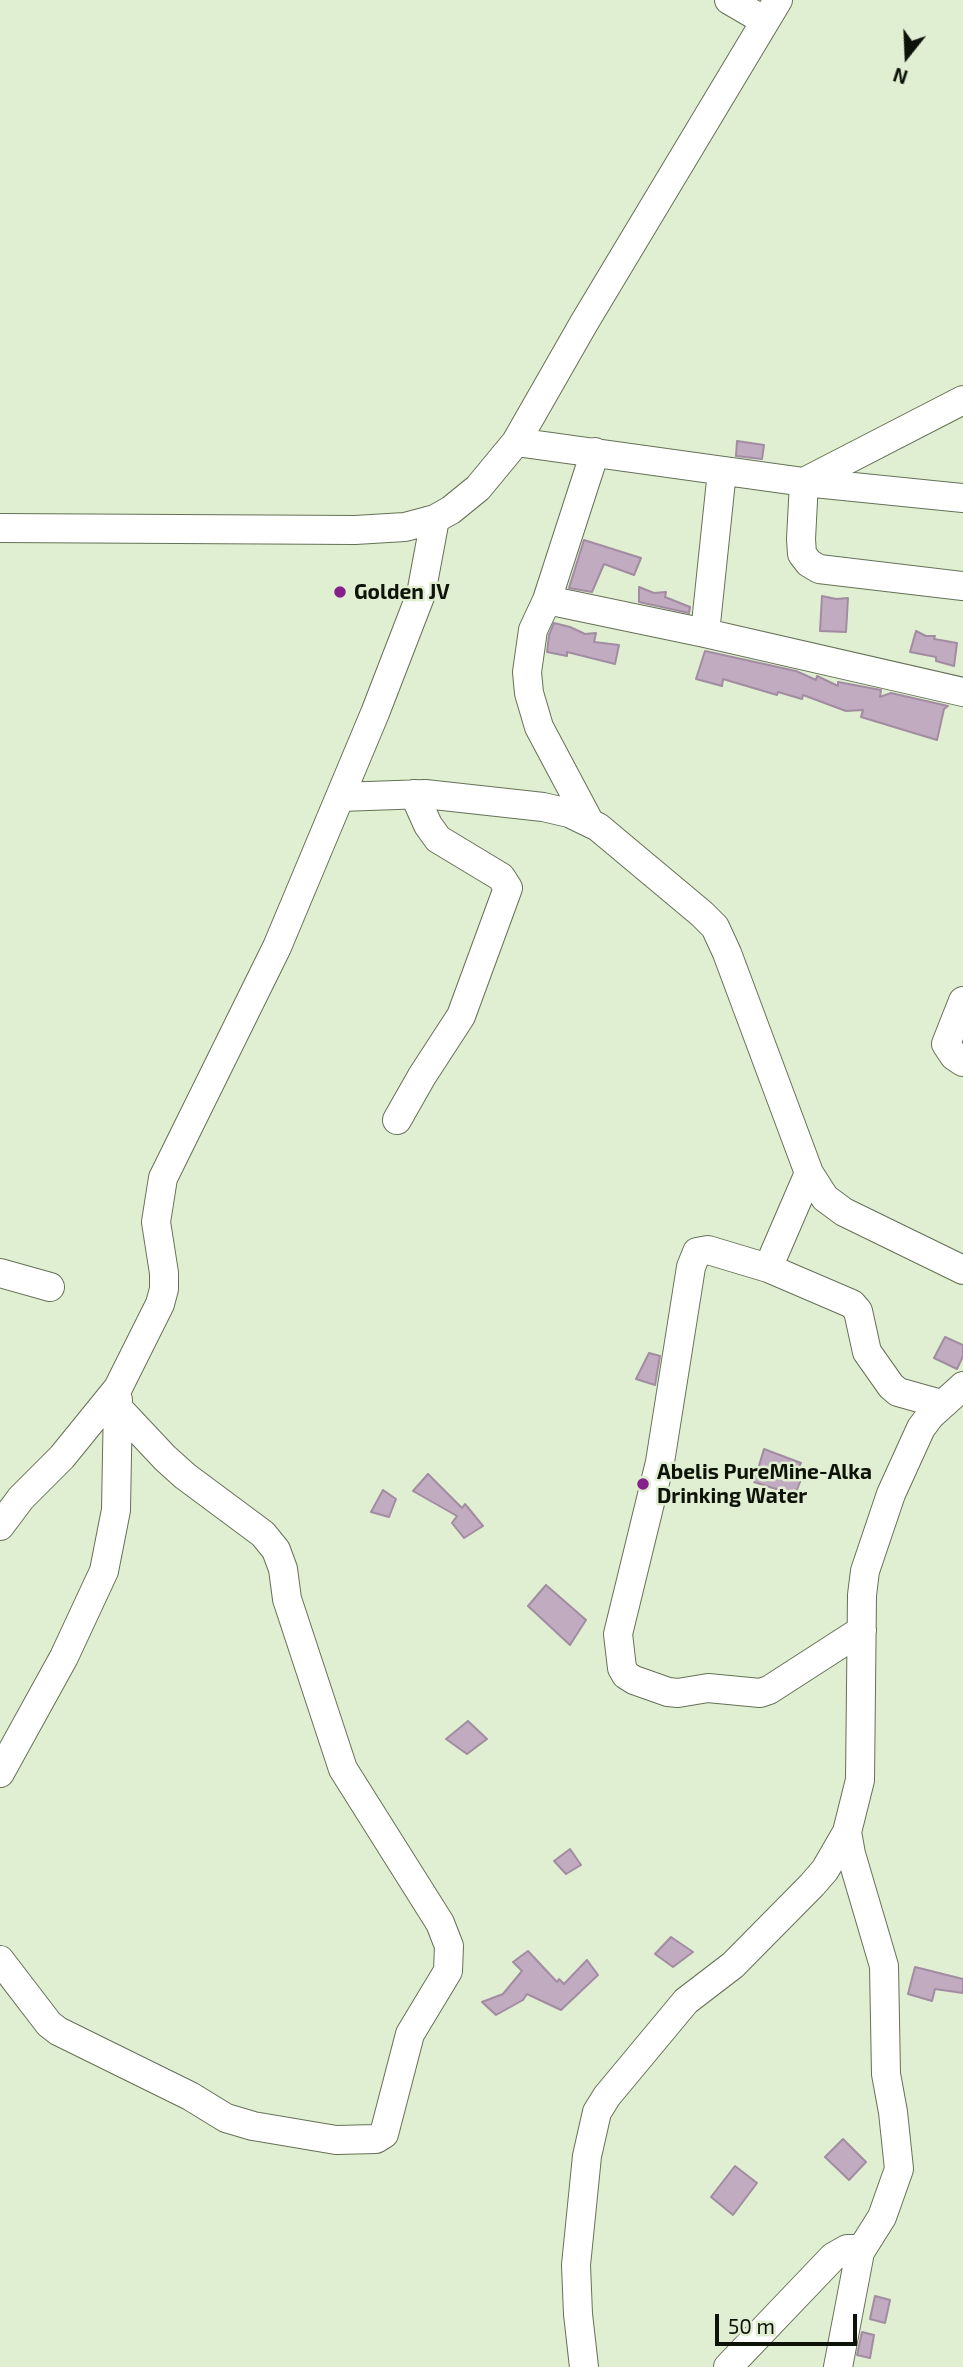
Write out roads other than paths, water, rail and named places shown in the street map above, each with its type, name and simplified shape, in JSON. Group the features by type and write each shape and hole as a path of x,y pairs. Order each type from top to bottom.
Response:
{"street":[{"path":"0,528 355,530 405,527 435,519 478,488 516,442 584,323 772,10 729,0"},
{"path":"804,482 963,400"},
{"path":"516,442 804,482 963,498"},
{"path":"589,821 539,727 529,693 528,651 595,453"},
{"path":"705,633 722,471"},
{"path":"804,482 801,539 802,554 809,563 819,569 835,572 963,586"},
{"path":"0,1526 21,1499 118,1398 160,1304 164,1289 156,1222 163,1178 277,947 340,797 414,617 435,519"},
{"path":"547,600 963,692"},
{"path":"340,797 414,794 543,807 589,821 715,927 809,1173 825,1198 844,1212 963,1270"},
{"path":"397,1120 461,1016 508,888 501,877 438,839 428,825 414,794"},
{"path":"963,1001 946,1044 954,1056 963,1062"},
{"path":"768,1268 809,1173"},
{"path":"862,1630 769,1690 760,1693 708,1688 668,1692 626,1675 620,1660 618,1633 660,1462 693,1260 697,1252 708,1250 768,1268 852,1304 858,1311 867,1352 891,1386 898,1392 941,1404"},
{"path":"0,1273 50,1287"},
{"path":"584,2367 576,2265 587,2156 597,2112 607,2096 686,2001 733,1965 812,1885 825,1870 847,1832 860,1780 862,1595 870,1553 902,1466 921,1428 941,1404 963,1385"},
{"path":"0,1773 50,1685 104,1571 116,1510 118,1398"},
{"path":"0,1960 49,2024 64,2034 190,2096 226,2118 253,2126 335,2140 376,2139 384,2134 410,2034 448,1971 449,1946 440,1923 343,1769 287,1600 283,1569 276,1550 263,1534 165,1458 118,1398"},
{"path":"820,2367 840,2355 863,2249 882,2217 899,2169 886,2074 884,1966 847,1832"},
{"path":"728,2367 833,2257 847,2249 863,2249"}],"place":[{"name":"Golden JV","path":"340,592"},
{"name":"Abelis PureMine-Alka Drinking Water","path":"643,1484"}]}
